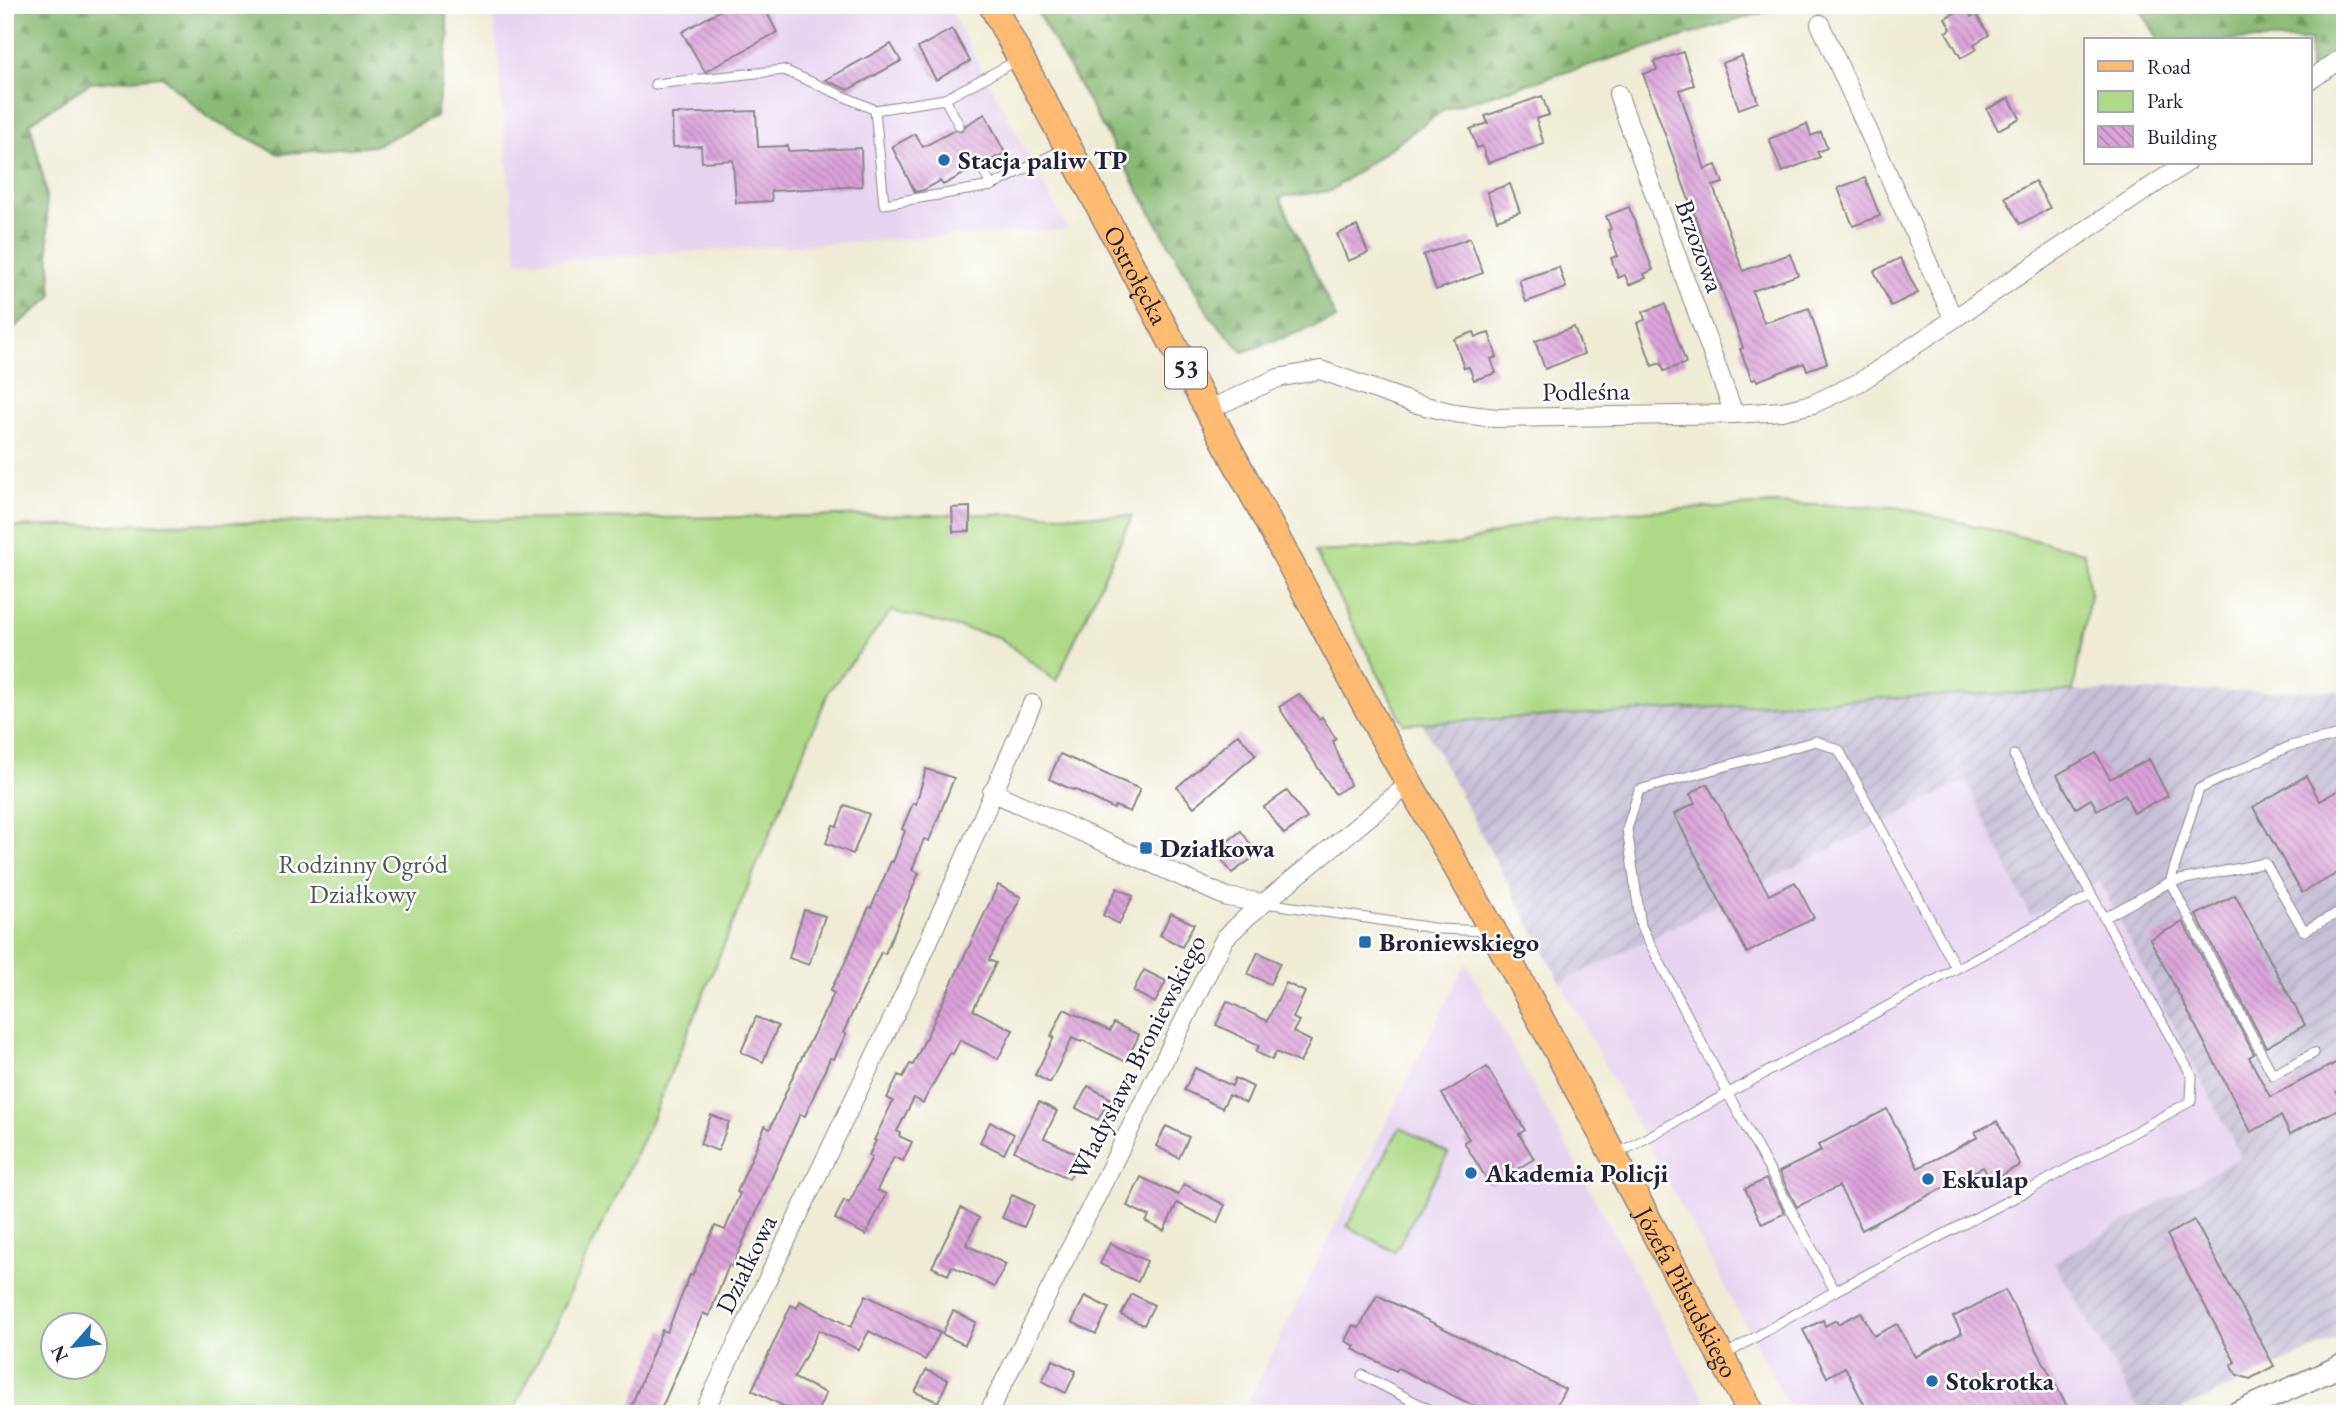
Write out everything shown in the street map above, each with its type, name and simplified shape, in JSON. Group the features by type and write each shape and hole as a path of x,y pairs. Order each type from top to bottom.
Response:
{"main road":[{"name":"Ostrołęcka","path":"992,5 1379,730"},
{"name":"Józefa Piłsudskiego","path":"1379,730 1493,931 1752,1414"}],"street":[{"path":"1821,24 1953,318"},
{"path":"2312,79 2345,56"},
{"name":"Brzozowa","path":"1618,94 1734,414"},
{"name":"Podleśna","path":"1208,410 1278,378 1320,370 1413,403 1454,413 1496,418 1734,414 1795,410 1860,382 2184,164"},
{"name":"Działkowa","path":"704,1414 916,970 1032,704"},
{"name":"Władysława Broniewskiego","path":"988,1414 1217,950 1238,925 1409,783"},
{"path":"992,792 1227,897 1264,903"},
{"path":"2234,1414 2345,1364"}],"lane":[{"path":"654,84 784,70 875,110 945,99 1021,59"},
{"path":"945,99 959,125"},
{"path":"875,110 884,204 992,186 1069,146"},
{"path":"982,167 992,186"},
{"path":"2314,1053 2273,1075 2169,882 2199,789 2290,746 2345,734"},
{"path":"1835,1291 1641,926 1627,830 1639,790 1816,741 1839,750 1956,968"},
{"path":"1721,1356 1835,1291 2029,1190 2191,1101 2192,1076 2014,755"},
{"path":"2104,918 2169,882 2265,863 2304,931 2345,909"},
{"path":"1612,1156 2091,895"},
{"path":"1264,903 1440,929 1493,931"},
{"path":"1362,1375 1438,1414"}],"shaded area":[{"path":"493,5 947,5 1068,229 517,262"},
{"path":"2073,691 2345,691 2345,1335 2171,1414 2141,1414 2054,1262 2241,1157 2099,881 2030,916 1966,781 1561,983 1422,723 1863,699"},
{"path":"1966,781 2030,916 2099,881 2241,1158 2055,1262 2141,1414 1793,1414 1561,983"},
{"name":"Akademia Policji","path":"1466,962 1712,1414 1242,1414"}],"green space":[{"path":"5,5 444,5 449,36 436,116 374,146 279,154 208,118 162,76 90,83 30,123 45,185 52,297 15,327 5,326"},
{"path":"1033,5 1787,5 1445,109 1330,191 1280,197 1336,319 1243,352 1210,316"},
{"path":"2138,5 2345,5 2345,46 2312,70 2312,38 2158,38"},
{"path":"1775,504 1897,507 2084,552 2090,595 2073,691 1863,699 1404,724 1315,552 1457,545 1554,516"},
{"name":"Rodzinny Ogród Działkowy","path":"1004,514 1132,516 1056,681 999,637 891,611 829,691 648,1128 512,1414 5,1414 5,527"},
{"path":"1400,1127 1448,1154 1395,1252 1347,1226"}],"building":[{"path":"730,5 763,5 777,32 705,72 682,32"},
{"path":"1965,7 1971,17 1976,14 1989,35 1974,44 1977,49 1961,58 1946,32 1951,29 1945,18"},
{"path":"952,29 970,61 936,80 918,48"},
{"path":"891,44 901,61 848,90 825,80"},
{"path":"1683,52 1694,85 1679,90 1705,169 1716,165 1723,183 1713,186 1743,271 1790,254 1798,275 1752,291 1764,323 1809,308 1827,363 1807,370 1804,363 1757,381 1752,380 1740,349 1743,348 1643,74 1657,70 1654,62"},
{"path":"1742,56 1758,102 1739,109 1722,63"},
{"path":"1542,96 1549,115 1536,119 1544,144 1488,163 1482,146 1477,148 1470,129 1488,123 1485,116"},
{"path":"2009,98 2020,118 1998,130 1987,109"},
{"path":"756,111 758,147 788,146 788,151 861,148 862,186 771,191 772,201 736,203 733,160 702,162 701,146 673,147 672,114"},
{"path":"985,114 1005,153 987,162 978,161 975,168 943,185 940,181 915,192 892,147 915,134 923,147 955,130 962,131 966,125"},
{"path":"1807,124 1811,136 1821,132 1827,148 1817,152 1820,157 1782,172 1769,139"},
{"path":"1865,178 1880,216 1853,226 1838,188"},
{"path":"2035,181 2050,208 2020,224 2005,197"},
{"path":"1510,184 1520,212 1497,220 1487,192"},
{"path":"1629,207 1653,270 1644,274 1646,278 1629,285 1625,275 1618,278 1611,258 1618,256 1608,230 1611,229 1606,216"},
{"path":"1357,226 1368,253 1348,261 1337,234"},
{"path":"1470,238 1483,273 1436,290 1423,255"},
{"path":"1900,258 1918,293 1891,306 1874,271"},
{"path":"1559,267 1566,288 1526,302 1519,280"},
{"path":"1665,304 1686,363 1664,371 1661,363 1652,366 1637,323 1645,320 1643,312"},
{"path":"1574,327 1584,354 1545,369 1535,341"},
{"path":"1474,332 1476,337 1489,333 1497,357 1491,359 1496,373 1474,380 1469,367 1464,368 1454,339"},
{"path":"970,507 970,531 953,532 952,508"},
{"path":"1299,694 1319,719 1322,717 1336,739 1333,741 1350,785 1335,794 1279,707"},
{"path":"1238,734 1256,755 1194,807 1177,787"},
{"path":"2096,753 2110,779 2149,759 2168,796 2134,813 2125,794 2097,810 2091,799 2076,808 2057,775"},
{"path":"1060,754 1140,789 1130,812 1115,806 1114,809 1049,779"},
{"path":"926,769 954,778 929,841 924,839 912,870 919,873 885,954 881,952 843,1033 846,1034 834,1059 830,1058 805,1116 800,1114 732,1267 729,1265 709,1316 703,1313 659,1414 628,1414 662,1330 667,1332 690,1275 692,1276 715,1226 725,1230 740,1193 737,1192 765,1126 770,1129 834,993 830,991 891,861 893,862 905,831 902,829 913,803 916,804"},
{"path":"2306,776 2320,801 2345,786 2345,869 2302,893 2253,807"},
{"path":"1707,784 1769,895 1795,882 1814,918 1747,953 1674,814 1695,803 1690,794"},
{"path":"1287,791 1307,818 1284,834 1264,807"},
{"path":"845,805 869,814 853,854 826,843 833,825 837,826"},
{"path":"1241,831 1258,854 1232,873 1215,851"},
{"path":"998,885 1021,897 989,960 996,963 973,1010 1013,1030 998,1059 960,1040 923,1103 914,1098 897,1131 899,1136 912,1142 903,1161 894,1157 877,1190 886,1194 866,1235 835,1219 844,1200 849,1203 872,1157 869,1155 876,1141 874,1140 893,1101 887,1098 898,1075 903,1077 910,1064 913,1065"},
{"path":"1117,888 1133,896 1119,924 1103,915"},
{"path":"2235,895 2305,1025 2266,1047 2196,915"},
{"path":"804,910 825,916 809,965 789,958"},
{"path":"1171,913 1194,924 1182,947 1160,935"},
{"path":"2183,922 2254,1054 2249,1057 2270,1097 2345,1058 2345,1088 2336,1092 2344,1106 2290,1134 2281,1116 2251,1132 2150,939"},
{"path":"1258,952 1280,963 1270,984 1248,974"},
{"path":"1144,970 1166,981 1155,1003 1133,991"},
{"path":"1286,983 1305,992 1293,1018 1299,1021 1293,1032 1311,1041 1300,1063 1276,1052 1272,1060 1256,1052 1259,1045 1216,1025 1227,1001 1267,1021"},
{"path":"1064,1009 1110,1031 1114,1023 1139,1035 1126,1062 1082,1040 1081,1042 1072,1038 1050,1083 1035,1075 1054,1037 1051,1036"},
{"path":"756,1017 778,1026 763,1062 741,1052"},
{"path":"1487,1067 1525,1130 1519,1134 1534,1159 1490,1185 1464,1142 1469,1139 1442,1094"},
{"path":"1195,1068 1232,1086 1235,1078 1253,1087 1246,1103 1229,1095 1222,1108 1184,1090"},
{"path":"1088,1086 1110,1098 1098,1120 1076,1108"},
{"path":"1039,1102 1057,1111 1044,1138 1081,1156 1069,1179 1014,1151"},
{"path":"1887,1109 1918,1168 1978,1137 1975,1132 1997,1121 2020,1165 1991,1181 1983,1167 1862,1230 1839,1186 1797,1207 1779,1172 1821,1151 1818,1145"},
{"path":"711,1115 729,1122 718,1151 700,1144"},
{"path":"990,1122 1014,1134 1004,1154 980,1142"},
{"path":"1166,1126 1189,1137 1179,1158 1156,1146"},
{"path":"1141,1177 1178,1195 1184,1184 1225,1205 1217,1223 1177,1203 1164,1231 1146,1222 1149,1216 1127,1206"},
{"path":"1766,1179 1785,1213 1762,1224 1745,1189"},
{"path":"1012,1195 1034,1205 1024,1227 1002,1218"},
{"path":"961,1208 979,1218 966,1245 1006,1264 994,1287 952,1266 948,1275 932,1267"},
{"path":"2194,1220 2274,1366 2250,1379 2237,1375 2231,1365 2235,1362 2167,1235"},
{"path":"1110,1243 1147,1261 1138,1282 1100,1264"},
{"path":"2005,1290 2071,1414 1869,1414 1845,1367 1827,1377 1803,1330 1823,1320 1825,1326 1836,1320 1838,1324 1861,1312 1874,1336 1897,1324 1915,1357 1962,1333 1953,1317"},
{"path":"1132,1294 1154,1305 1144,1325 1121,1315"},
{"path":"866,1295 940,1333 925,1360 869,1331 859,1350 819,1330 794,1378 826,1393 816,1414 799,1414 752,1390 791,1305 797,1308 800,1301 851,1327"},
{"path":"1377,1295 1565,1389 1552,1414 1490,1414 1398,1368 1396,1371 1353,1349 1355,1346 1345,1341 1353,1325 1359,1328"},
{"path":"1085,1296 1109,1308 1096,1334 1072,1322"},
{"path":"953,1311 976,1322 965,1345 942,1334"},
{"path":"1053,1360 1076,1371 1066,1393 1042,1381"},
{"path":"926,1370 948,1380 938,1402 915,1392"}],"place":[{"name":"Stacja paliw TP","path":"944,160"},
{"name":"Działkowa","path":"1146,848"},
{"name":"Broniewskiego","path":"1365,942"},
{"name":"Akademia Policji","path":"1471,1173"},
{"name":"Eskulap","path":"1928,1179"},
{"name":"Stokrotka","path":"1932,1381"}]}
